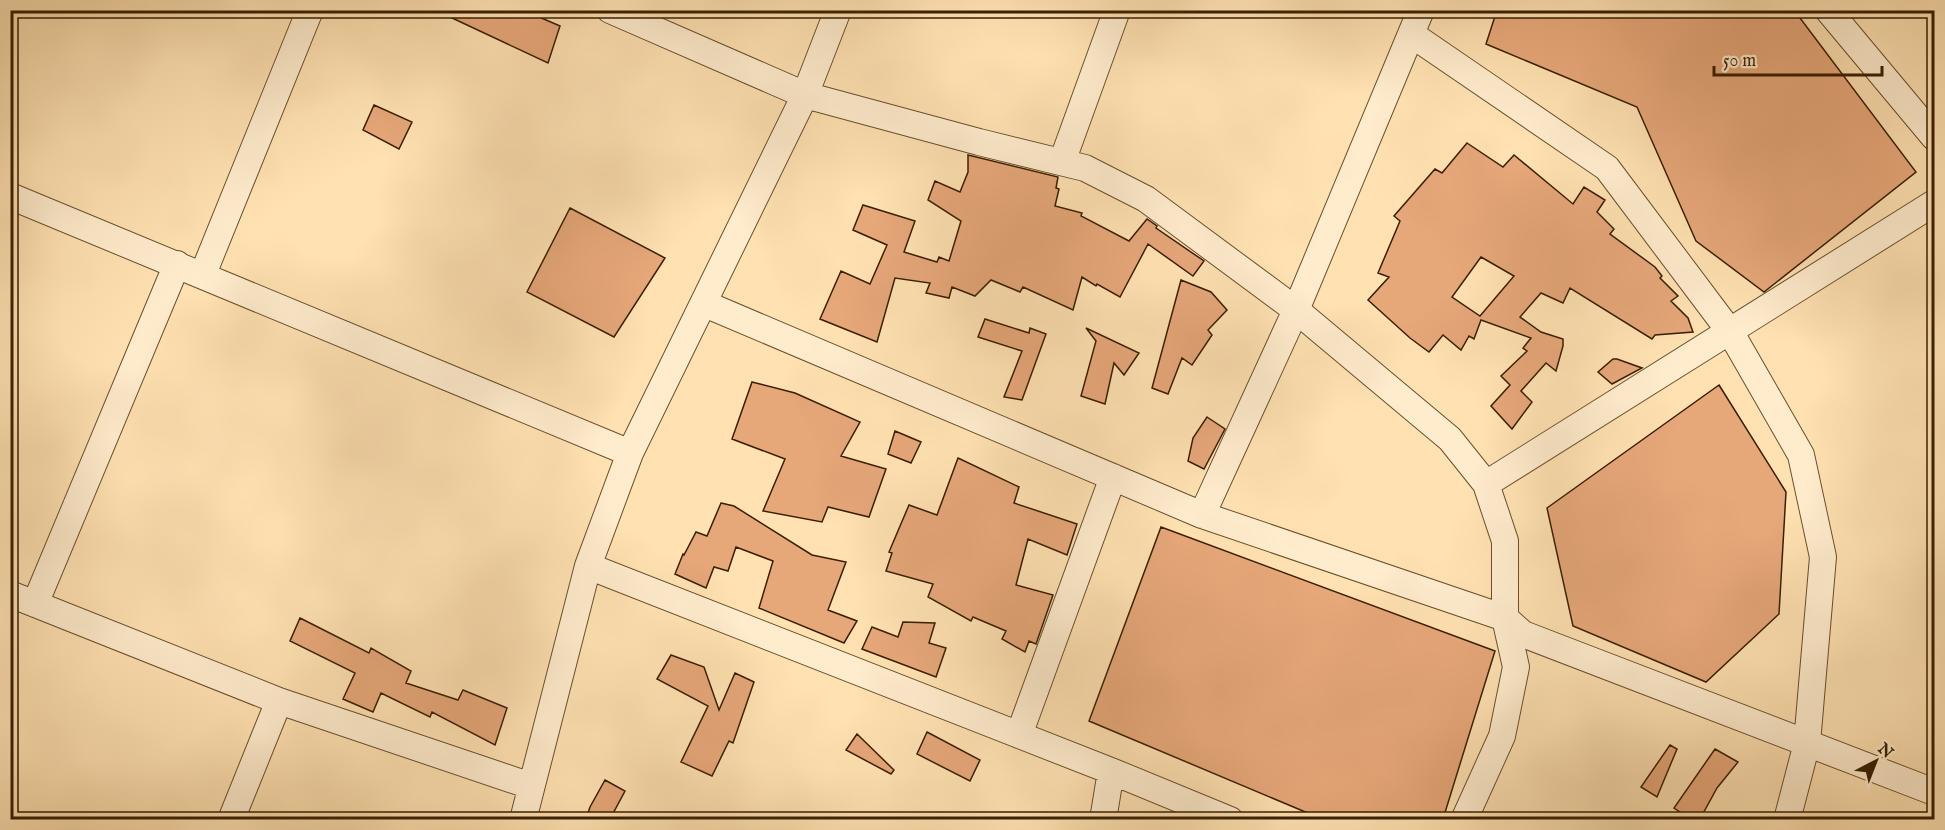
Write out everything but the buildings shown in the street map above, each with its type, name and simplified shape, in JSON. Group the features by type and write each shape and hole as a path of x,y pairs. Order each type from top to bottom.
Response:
{"street":[{"path":"203,274 310,10"},
{"path":"610,10 805,95 1085,168 1146,199 1296,310 1450,439 1486,484 1505,541 1505,618 1516,667 1502,736 1464,819"},
{"path":"523,819 588,566 630,453 705,304 805,95 838,10"},
{"path":"1062,162 1117,10"},
{"path":"1202,515 1296,310 1421,10"},
{"path":"1828,10 1935,137"},
{"path":"1411,34 1607,168 1731,333 1801,455 1822,557 1807,743 1787,819"},
{"path":"10,196 203,274 630,453"},
{"path":"1486,484 1731,333 1935,203"},
{"path":"177,264 18,602 279,702 531,786"},
{"path":"705,304 1202,515 1505,618 1523,634 1935,792"},
{"path":"1019,735 1113,477"},
{"path":"588,566 1230,819"},
{"path":"231,819 279,702"},
{"path":"1104,819 1111,771"}]}
